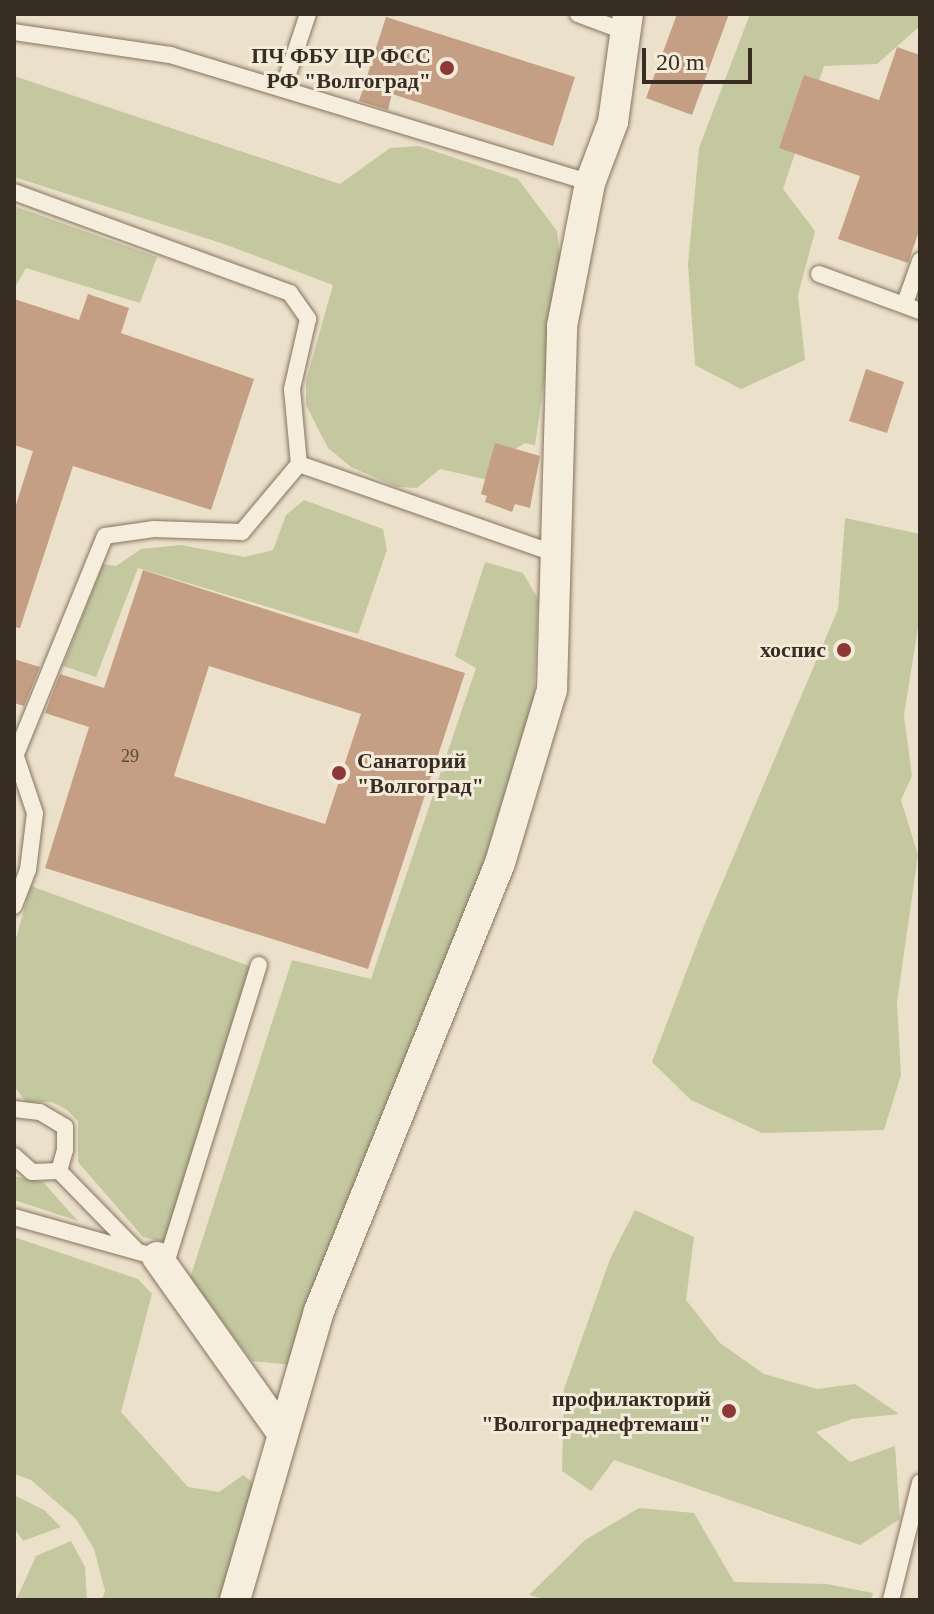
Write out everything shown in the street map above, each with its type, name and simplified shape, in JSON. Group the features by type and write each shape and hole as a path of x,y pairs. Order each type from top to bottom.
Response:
{"street":[{"path":"235,1600 319,1311 500,863 552,690 553,553 562,326 590,183 613,122 627,23"},
{"path":"147,1254 283,1434"}],"lane":[{"path":"283,89 308,14"},
{"path":"578,14 627,23"},
{"path":"14,32 170,55 590,183"},
{"path":"14,192 290,293 308,319 292,389 299,464 242,532 154,529 105,536 15,758 35,813 28,870 14,906"},
{"path":"819,274 913,307 920,261"},
{"path":"299,464 553,553"},
{"path":"14,1217 167,1260 259,965"},
{"path":"14,1109 40,1112 65,1127 59,1171"},
{"path":"14,1156 32,1172 59,1171 147,1254"},
{"path":"891,1600 920,1483"}],"green space":[{"path":"750,14 920,14 920,26 877,64 824,66 783,189 815,231 798,295 805,360 741,389 695,365 688,264 699,148"},
{"path":"14,76 340,184 390,148 419,146 518,179 557,231 561,266 535,445 525,443 496,461 488,480 440,469 417,488 397,487 351,467 328,448 306,405 306,381 333,285 224,244 14,177"},
{"path":"14,206 157,257 140,303 26,268 14,289"},
{"path":"304,500 383,529 387,550 358,634 138,568 96,677 63,666 103,564 116,566 141,549 181,545 245,557 273,550 286,515"},
{"path":"845,518 920,534 920,615 904,715 912,776 901,800 918,855 897,1002 901,1075 884,1130 762,1133 691,1100 652,1062 701,933 838,609"},
{"path":"485,562 523,573 538,599 534,697 473,897 293,1365 252,1361 190,1278 292,960 371,979 476,668 455,656"},
{"path":"31,886 252,967 164,1242 143,1237 78,1162 78,1121 52,1102 26,1102 14,1086 14,945"},
{"path":"14,1176 43,1182 78,1221 14,1200"},
{"path":"635,1210 694,1237 686,1300 720,1343 764,1374 817,1389 855,1384 899,1414 852,1419 816,1432 850,1462 895,1446 900,1519 860,1545 614,1460 591,1491 562,1471 564,1389 610,1259"},
{"path":"14,1237 138,1279 152,1294 121,1412 188,1487 219,1492 243,1475 260,1488 222,1600 102,1600 105,1591 94,1549 76,1519 31,1480 14,1474"},
{"path":"14,1495 44,1510 61,1527 23,1541 14,1528"},
{"path":"639,1508 694,1513 734,1582 827,1584 873,1593 871,1600 549,1600 529,1595 585,1540"},
{"path":"71,1541 85,1567 87,1600 16,1600 36,1556"}],"building":[{"path":"677,14 729,14 692,115 646,98"},
{"path":"386,17 575,77 553,146 392,94 388,110 359,101"},
{"path":"897,47 920,55 920,228 908,263 838,239 860,176 779,148 804,75 879,100"},
{"path":"88,294 129,308 121,333 254,379 211,510 73,466 20,628 14,627 14,511 33,451 14,445 14,299 79,320"},
{"path":"866,369 904,382 887,433 849,421"},
{"path":"495,443 540,456 530,508 515,504 512,512 485,502 487,496 481,494"},
{"path":"143,570 465,673 368,969 45,868 89,727 45,713 60,674 104,688","holes":["209,666 361,714 325,824 174,776"]},
{"path":"14,659 40,667 24,706 14,703"}],"place":[{"name":"ПЧ ФБУ ЦР ФСС РФ \"Волгоград\"","path":"447,68"},
{"name":"хоспис","path":"844,650"},
{"name":"Санаторий \"Волгоград\"","path":"339,773"},
{"name":"профилакторий \"Волгограднефтемаш\"","path":"729,1411"}]}
